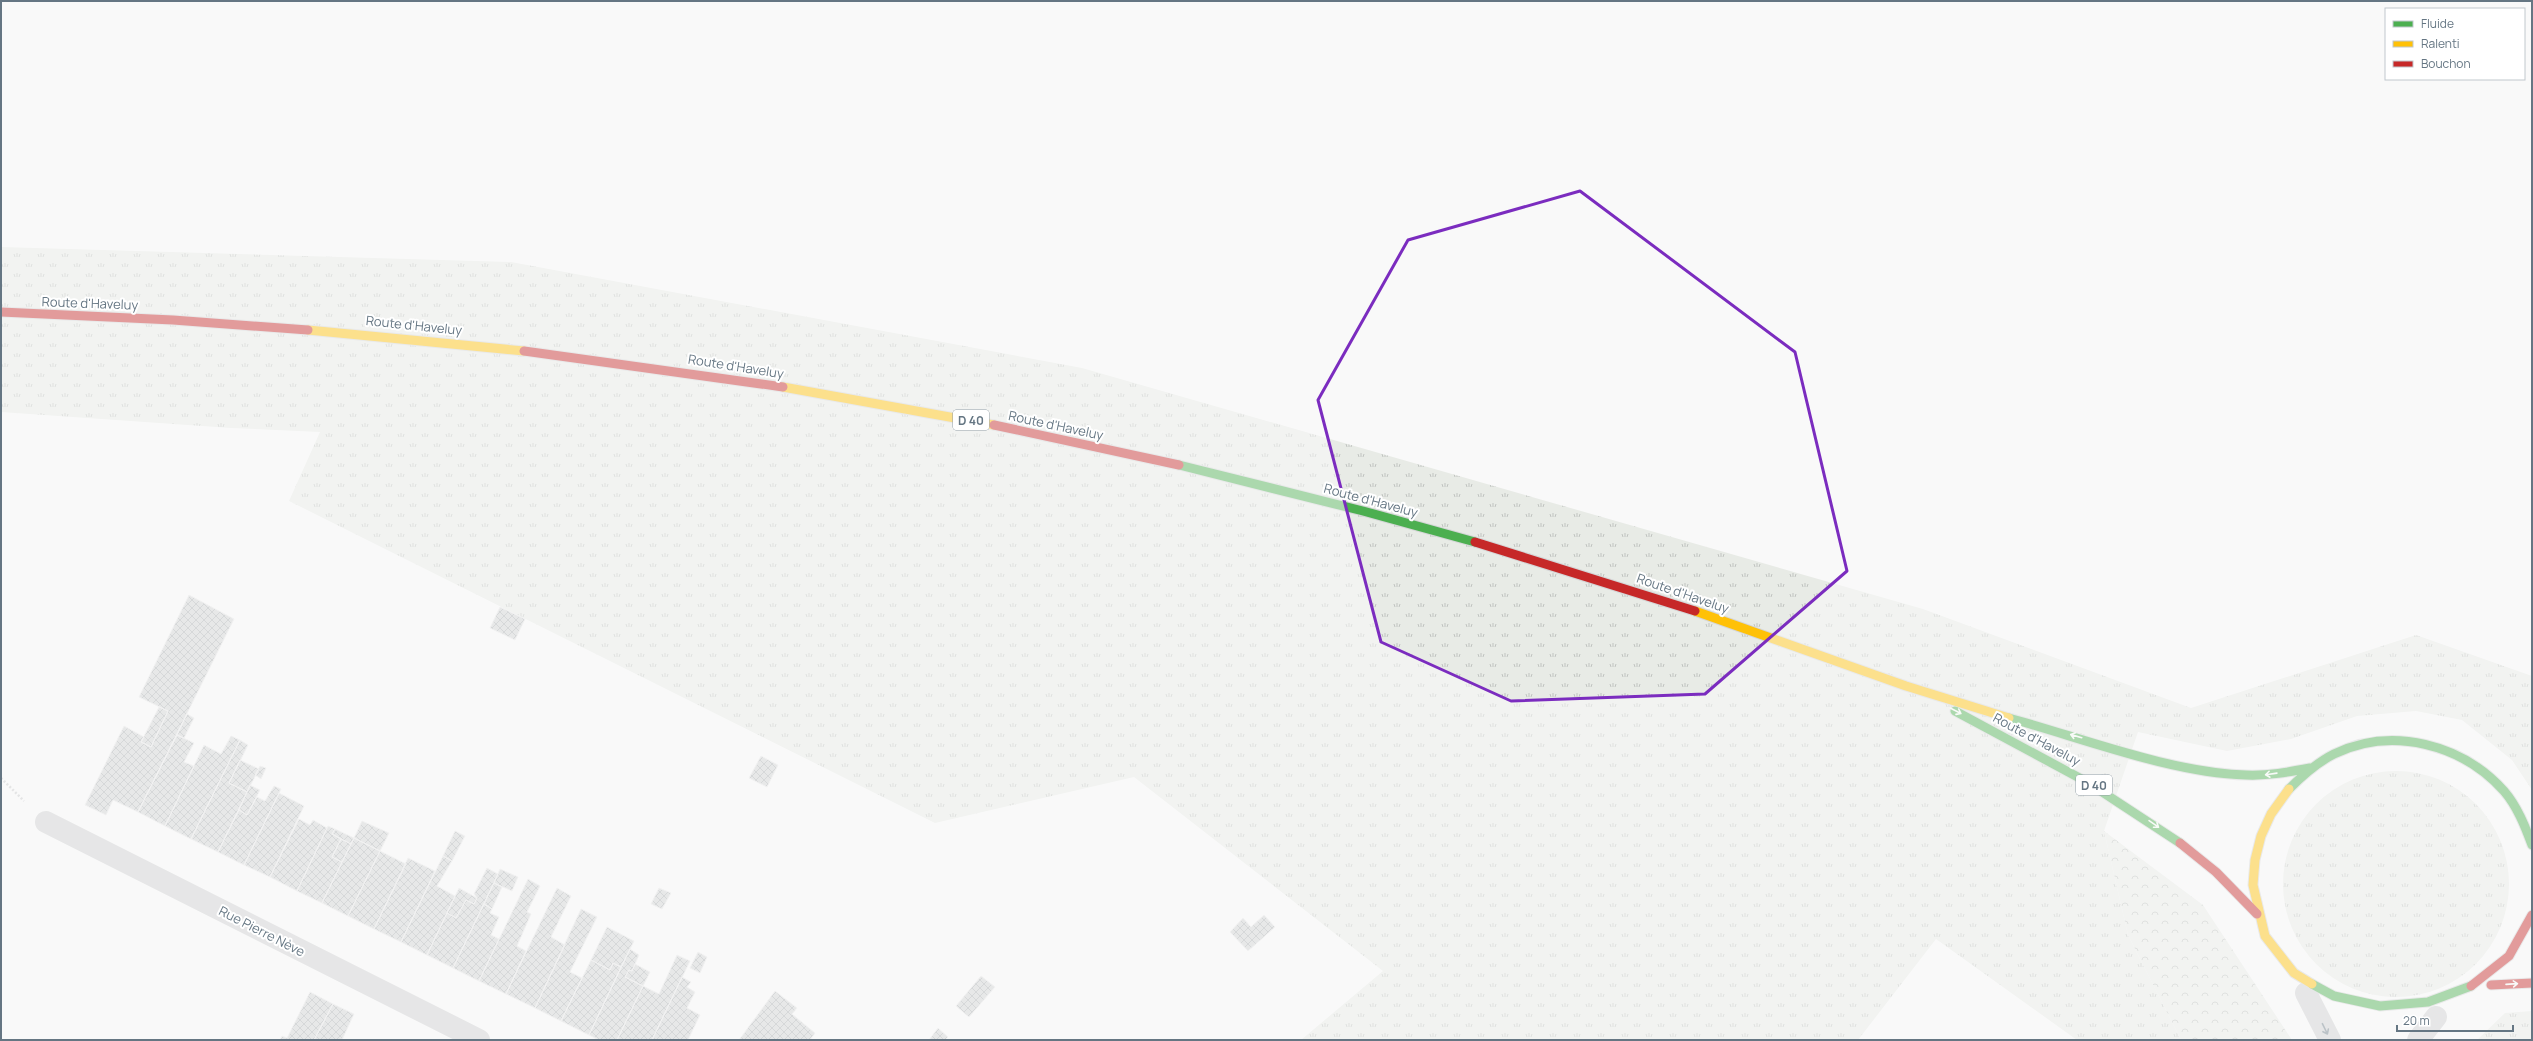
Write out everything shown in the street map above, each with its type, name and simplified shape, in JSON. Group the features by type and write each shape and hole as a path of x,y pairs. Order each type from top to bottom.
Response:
{"main road":[{"name":"Route d'Haveluy","path":"1,312 137,317 317,329 532,350 729,378 964,418 1238,479 1463,539 1623,587 1909,687 2185,766 2244,775 2310,768"},
{"name":"Route d'Haveluy","path":"1909,687 2014,742 2124,803 2170,835 2210,867 2257,914"},
{"path":"2325,1005 2306,993 2275,958 2261,929 2257,914 2254,870 2264,826 2279,800 2310,768 2336,752 2366,743 2396,740 2442,748 2470,761 2504,791 2521,817 2532,845"},
{"path":"2483,992 2491,985 2519,949 2532,915"},
{"path":"2491,985 2532,983"}],"street":[{"name":"Rue Pierre Nève","path":"46,822 479,1040"},
{"path":"2306,993 2330,1040"}],"highlighted area":[{"path":"1580,191 1795,352 1847,571 1705,694 1511,701 1381,642 1318,400 1408,240"}],"green space":[{"path":"1,247 511,262 1082,368 1923,609 2191,708 2416,635 2532,676 2532,790 2512,760 2462,720 2416,711 2357,716 2291,739 2227,751 2138,732 2104,831 2128,935 2181,1040 2077,1040 1936,939 1858,1040 1301,1040 1383,971 1134,777 935,823 289,501 320,432 231,428 1,412"},
{"path":"2396,771 2429,776 2439,780 2459,790 2476,804 2490,821 2500,841 2504,851 2509,884 2504,917 2500,927 2490,947 2476,964 2459,978 2439,988 2429,992 2396,997 2363,992 2353,988 2333,978 2316,964 2302,947 2292,927 2288,917 2283,884 2288,851 2292,841 2302,821 2316,804 2333,790 2353,780 2363,776"},
{"path":"2104,831 2203,905 2292,1040 2181,1040 2128,935"},
{"path":"2532,1011 2532,1040 2477,1040 2505,1013"}],"building":[{"path":"189,595 234,619 138,812 113,800 106,815 85,805 124,726 144,737 141,742 151,747 168,711 139,697"},
{"path":"500,607 525,619 515,640 490,628"},
{"path":"159,707 168,711 151,747 141,742"},
{"path":"187,714 194,718 184,738 177,735"},
{"path":"177,735 194,743 184,762 194,766 165,826 138,812"},
{"path":"231,736 240,740 191,839 165,826 204,745 221,754"},
{"path":"240,740 248,745 229,783 247,792 218,852 191,839"},
{"path":"761,756 778,765 767,787 749,778"},
{"path":"240,760 259,769 247,792 229,783"},
{"path":"260,766 266,768 261,779 255,775"},
{"path":"250,785 260,790 247,815 239,810"},
{"path":"274,786 281,789 244,865 218,852 239,810 247,815 257,797 265,801"},
{"path":"279,793 304,806 270,877 244,865"},
{"path":"299,819 310,825 313,820 327,828 297,891 270,877"},
{"path":"362,821 389,833 380,851 354,838"},
{"path":"328,826 335,829 332,834 341,839 332,857 342,862 322,903 297,891"},
{"path":"335,829 354,838 351,844 332,834"},
{"path":"455,831 465,836 452,861 443,856"},
{"path":"354,838 380,851 348,916 322,903"},
{"path":"341,839 351,844 342,862 332,857"},
{"path":"380,851 406,864 374,929 348,916"},
{"path":"443,856 452,861 437,886 455,896 427,955 401,942"},
{"path":"408,858 435,871 401,942 374,929"},
{"path":"487,868 498,874 453,968 427,955 447,913 456,918 466,900 474,904 477,898 474,894"},
{"path":"500,869 518,877 512,891 494,883"},
{"path":"528,879 540,886 527,912 531,914 517,946 526,951 506,994 479,981"},
{"path":"494,883 502,887 492,909 484,904"},
{"path":"459,888 477,898 474,904 466,900 456,918 447,913"},
{"path":"557,888 571,896 551,937 565,945 535,1008 506,994"},
{"path":"659,888 671,893 662,909 651,904"},
{"path":"484,904 492,909 490,913 499,917 491,935 499,939 479,981 453,968"},
{"path":"581,909 597,917 570,972 582,978 561,1021 535,1008"},
{"path":"1264,915 1275,927 1248,951 1230,932 1243,918 1251,927"},
{"path":"607,927 634,941 621,967 613,963 610,970 591,960"},
{"path":"630,949 639,955 632,971 629,970 625,977 643,986 617,1040 599,1040 589,1035"},
{"path":"698,952 707,957 700,973 690,968"},
{"path":"677,955 690,961 652,1040 617,1040 643,986 659,994"},
{"path":"591,960 610,970 613,963 621,967 589,1035 561,1021"},
{"path":"635,964 650,972 643,986 625,977 629,970 632,971"},
{"path":"981,976 995,987 969,1017 956,1006"},
{"path":"682,977 691,982 687,987 695,992 687,1008 700,1015 688,1040 652,1040"},
{"path":"775,991 797,1008 792,1014 815,1033 810,1040 739,1040"},
{"path":"310,992 333,1004 314,1040 280,1040 282,1036 287,1038"},
{"path":"333,1004 354,1014 342,1040 314,1040"},
{"path":"938,1028 948,1037 945,1040 929,1040"}],"traffic: fast":[{"path":"1179,465 1363,511 1475,542"},
{"path":"1955,711 2087,782 2180,843"},
{"path":"2009,718 2127,753 2188,768 2218,773 2262,775 2310,768"},
{"path":"2289,789 2321,761 2334,754 2356,746 2379,741 2402,741 2425,744 2447,751 2468,761 2487,775 2504,791 2517,810 2532,845"},
{"path":"2312,984 2334,996 2380,1006 2428,1002 2471,986"}],"traffic: slow":[{"path":"308,330 524,351"},
{"path":"783,387 994,425"},
{"path":"1695,611 1906,686 2009,718"},
{"path":"2289,789 2271,814 2261,836 2255,860 2253,885 2265,936 2294,973 2312,984"}],"traffic: jam":[{"path":"1,312 173,320 308,330"},
{"path":"524,351 783,387"},
{"path":"994,425 1179,465"},
{"path":"1475,542 1695,611"},
{"path":"2180,843 2216,872 2257,914"},
{"path":"2471,986 2509,956 2532,915"},
{"path":"2491,985 2532,983"}]}
